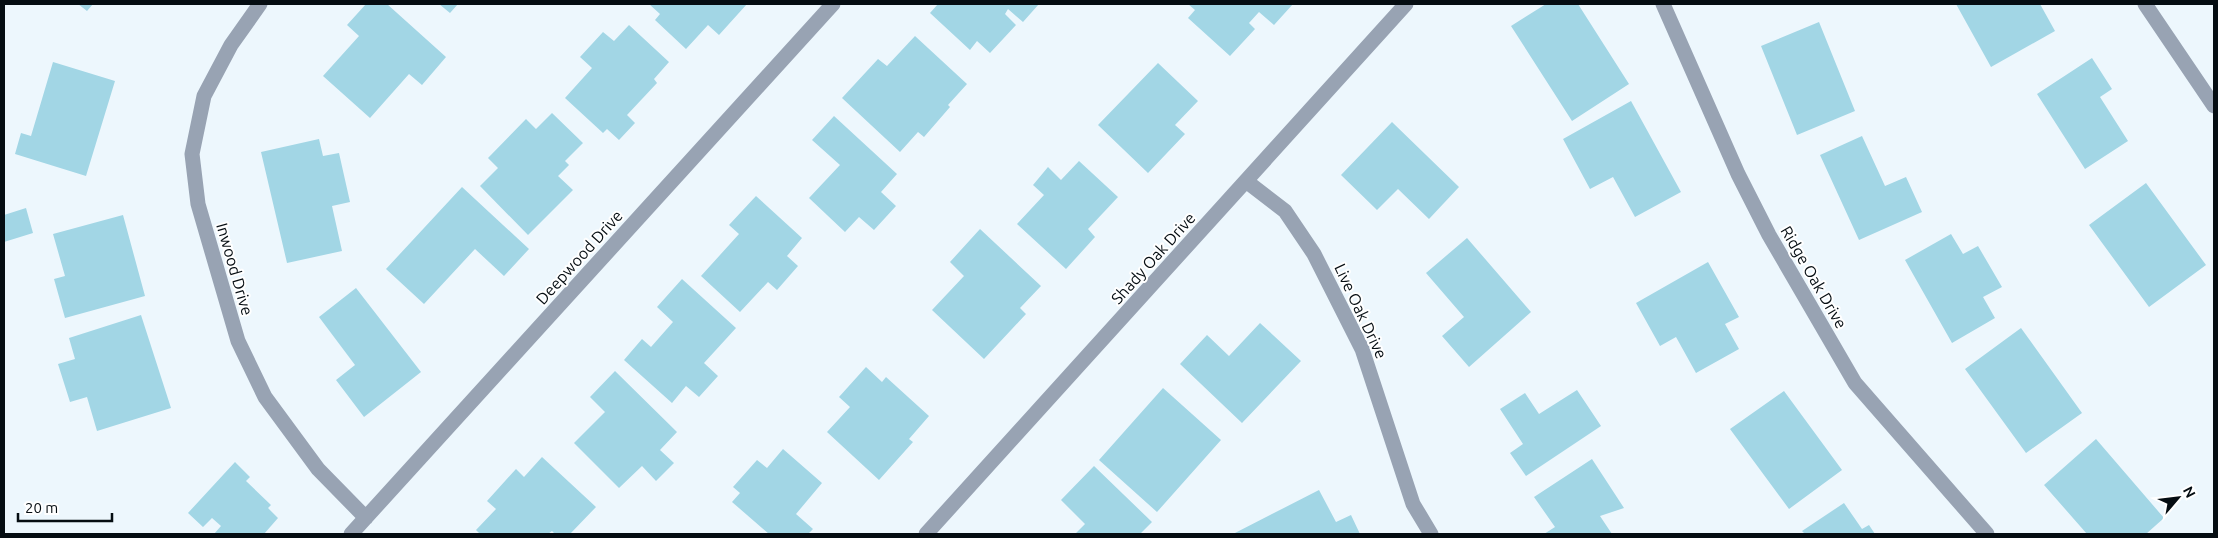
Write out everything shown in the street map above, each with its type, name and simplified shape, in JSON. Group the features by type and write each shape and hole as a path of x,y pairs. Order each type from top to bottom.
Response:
{"street":[{"name":"Inwood Drive","path":"260,4 232,45 204,96 192,154 198,204 238,341 265,397 318,469 366,518"},
{"name":"Deepwood Drive","path":"351,534 832,4"},
{"name":"Shady Oak Drive","path":"926,534 1406,4"},
{"name":"Ridge Oak Drive","path":"1663,4 1738,174 1769,235 1855,383 1987,534"},
{"path":"2144,4 2214,106"},
{"name":"Live Oak Drive","path":"1246,181 1285,211 1314,254 1362,349 1413,504 1431,534"}],"building":[{"path":"78,4 93,4 87,11"},
{"path":"366,4 387,4 446,57 422,85 409,74 370,118 323,76 359,36 347,25"},
{"path":"439,4 458,4 450,13"},
{"path":"649,4 747,4 719,35 708,25 686,49 655,20 660,14"},
{"path":"938,4 1039,4 1023,22 1008,9 1005,14 1016,25 990,53 977,41 970,50 930,13"},
{"path":"1188,4 1293,4 1274,25 1259,12 1249,23 1255,29 1230,56 1188,18 1195,10"},
{"path":"1546,4 1578,4 1629,84 1572,121 1511,26"},
{"path":"1956,4 2040,4 2055,31 1991,67"},
{"path":"1819,22 1855,111 1797,135 1761,46"},
{"path":"629,25 669,62 654,79 657,83 627,115 635,123 619,140 607,129 603,133 565,98 592,68 580,57 603,32 614,41"},
{"path":"915,36 967,84 948,105 950,107 924,137 918,132 900,152 842,98 878,59 887,66"},
{"path":"2092,58 2112,89 2100,97 2128,141 2085,169 2037,94"},
{"path":"53,62 115,81 86,176 15,154 21,133 31,136"},
{"path":"1158,63 1198,101 1175,125 1185,134 1148,173 1098,125"},
{"path":"1631,101 1681,192 1635,217 1613,177 1590,189 1563,139"},
{"path":"552,113 583,143 565,161 569,165 558,176 573,190 528,235 480,186 498,168 488,158 526,119 536,129"},
{"path":"834,116 897,174 881,192 896,206 874,230 859,217 845,232 809,198 840,165 812,140"},
{"path":"1392,122 1459,187 1429,219 1398,189 1377,210 1341,175"},
{"path":"1862,136 1885,186 1906,177 1922,212 1859,240 1820,155"},
{"path":"319,139 323,156 339,153 350,202 332,206 342,251 287,263 261,152"},
{"path":"1079,161 1118,197 1088,229 1095,237 1066,269 1017,224 1044,195 1033,185 1048,167 1061,180"},
{"path":"2146,183 2206,265 2149,307 2089,225"},
{"path":"462,187 529,249 504,276 475,249 424,304 386,269"},
{"path":"756,196 802,238 787,256 798,266 777,290 768,282 740,312 701,276 739,234 729,225"},
{"path":"26,208 33,233 4,242 4,215"},
{"path":"123,215 145,296 65,318 54,279 65,276 53,234"},
{"path":"980,229 1041,286 1020,308 1026,314 984,359 932,310 964,276 950,262"},
{"path":"1951,234 1963,254 1978,246 2002,287 1983,297 1995,318 1952,343 1905,260"},
{"path":"1467,238 1531,312 1469,367 1442,336 1464,317 1426,273"},
{"path":"1708,262 1739,317 1725,324 1739,349 1696,373 1676,337 1660,346 1636,303"},
{"path":"682,279 736,328 704,363 718,376 699,397 686,386 672,403 624,360 642,339 651,347 673,322 657,307"},
{"path":"356,288 421,372 364,417 336,380 355,365 319,317"},
{"path":"141,315 171,408 97,431 87,397 70,402 58,364 75,359 69,338"},
{"path":"1260,323 1301,361 1242,423 1180,364 1207,335 1229,356"},
{"path":"2021,328 2082,413 2026,453 1965,369"},
{"path":"866,367 882,382 886,377 929,416 909,439 913,442 879,480 827,432 850,407 839,397"},
{"path":"615,371 677,432 660,450 674,463 656,481 642,466 619,488 574,443 605,412 590,397"},
{"path":"1163,388 1221,440 1157,512 1099,460"},
{"path":"1577,390 1601,426 1526,476 1510,453 1523,444 1500,409 1525,393 1539,414"},
{"path":"1784,391 1842,470 1789,509 1730,429"},
{"path":"2096,439 2164,518 2146,534 2087,534 2044,485"},
{"path":"783,449 822,483 796,514 813,529 808,534 769,534 732,502 740,493 733,487 757,460 767,468"},
{"path":"542,457 596,507 570,534 555,534 552,531 548,534 480,534 476,530 496,509 487,501 516,469 524,477"},
{"path":"1592,459 1624,508 1600,516 1612,534 1544,534 1555,527 1534,497"},
{"path":"235,462 250,477 246,481 271,505 268,508 278,518 264,534 214,534 221,526 212,518 203,527 188,513"},
{"path":"1094,466 1152,522 1140,534 1075,534 1085,524 1061,500"},
{"path":"1319,490 1336,522 1351,515 1360,534 1233,534"},
{"path":"1844,503 1862,529 1869,525 1875,534 1805,534 1802,531"}]}
